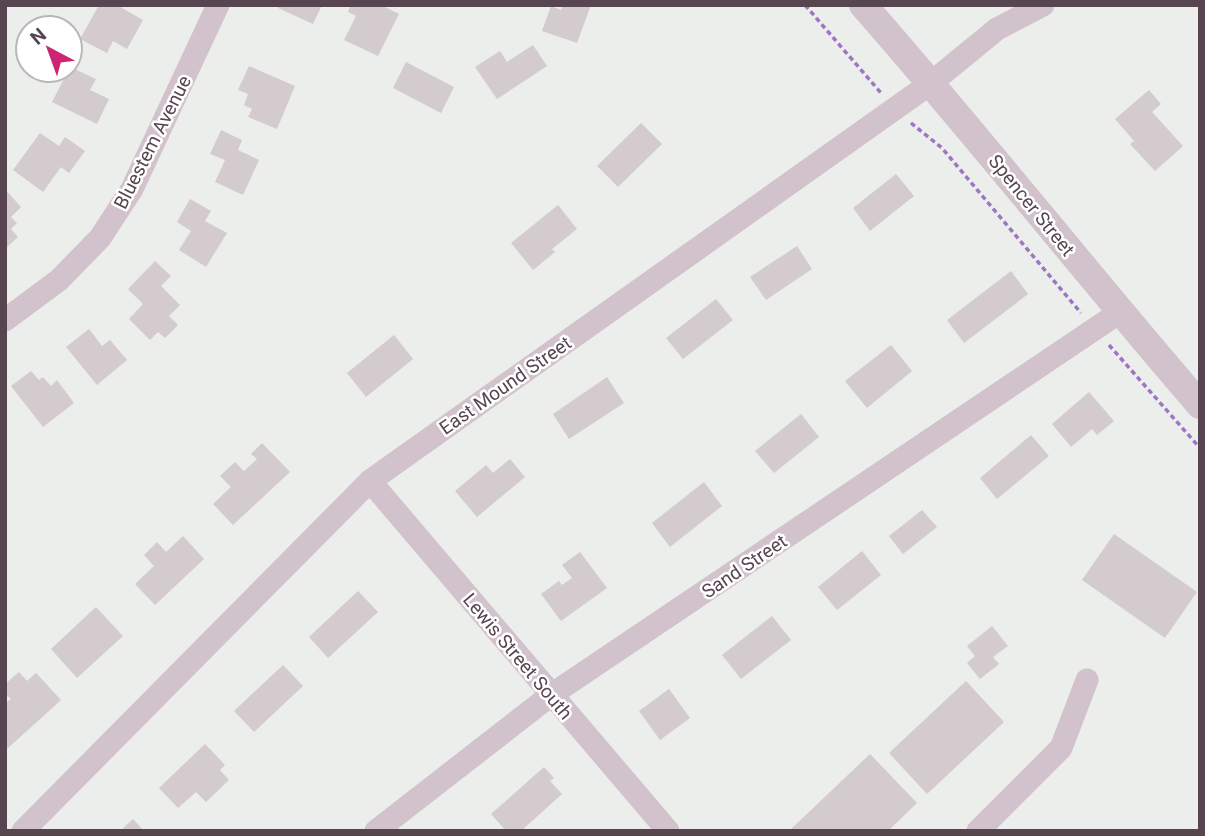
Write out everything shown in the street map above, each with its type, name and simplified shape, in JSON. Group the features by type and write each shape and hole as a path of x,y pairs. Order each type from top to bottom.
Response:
{"street":[{"name":"Bluestem Avenue","path":"5,320 59,280 100,237 132,189 218,5"},
{"name":"Spencer Street","path":"863,5 932,83 1200,405"},
{"name":"East Mound Street","path":"23,831 370,481 932,83 997,29 1043,5"},
{"name":"Sand Street","path":"376,831 551,695 1120,312"},
{"name":"Lewis Street South","path":"370,481 668,831"},
{"path":"978,831 1061,748 1087,680"}],"path":[{"path":"805,5 895,109 942,149 1200,448"}],"building":[{"path":"99,5 117,5 143,20 127,49 113,41 107,53 84,41 84,32"},
{"path":"279,5 322,5 313,24 278,8"},
{"path":"351,5 381,5 399,14 378,56 344,40 356,16 348,12"},
{"path":"563,5 591,5 577,43 542,31 551,6 561,10"},
{"path":"533,45 547,66 497,99 475,67 500,51 507,62"},
{"path":"406,62 454,87 441,113 393,88"},
{"path":"249,66 295,86 277,129 248,117 252,109 244,105 248,94 238,90"},
{"path":"84,73 96,79 90,90 109,99 97,124 52,102 61,84 84,84"},
{"path":"1149,90 1161,104 1152,112 1183,146 1155,171 1130,144 1134,141 1115,119"},
{"path":"641,123 662,144 618,187 597,166"},
{"path":"221,130 242,140 238,150 259,160 243,195 215,182 225,160 210,154"},
{"path":"40,133 59,146 65,137 85,151 69,173 61,167 43,192 13,170"},
{"path":"896,174 914,196 870,231 853,208"},
{"path":"5,189 21,207 11,217 17,223 11,229 18,237 5,249"},
{"path":"190,199 211,211 205,221 227,233 206,267 179,250 191,231 177,222"},
{"path":"558,205 577,229 552,249 555,252 533,270 511,243"},
{"path":"797,246 812,269 766,300 750,277"},
{"path":"155,261 171,276 161,286 180,305 169,316 178,325 165,338 158,332 150,340 129,319 143,304 128,289"},
{"path":"1011,271 1028,294 964,343 947,320"},
{"path":"716,299 733,320 683,359 666,338"},
{"path":"89,329 102,346 110,340 127,360 97,385 66,347"},
{"path":"394,335 413,359 366,397 347,373"},
{"path":"891,345 912,371 867,408 845,381"},
{"path":"31,371 39,380 43,377 51,386 57,380 74,403 43,427 11,386"},
{"path":"607,377 624,403 569,439 553,414"},
{"path":"1089,392 1114,421 1097,435 1092,429 1071,447 1052,424"},
{"path":"801,414 819,437 774,473 755,451"},
{"path":"1031,435 1049,456 997,499 980,478"},
{"path":"262,443 290,472 233,525 213,504 231,487 220,476 235,462 244,471 257,459 251,454"},
{"path":"510,459 525,477 477,517 455,491 486,465 493,473"},
{"path":"704,482 722,506 670,547 652,523"},
{"path":"922,510 937,527 903,554 889,536"},
{"path":"1114,534 1197,592 1165,638 1082,580"},
{"path":"183,536 204,559 155,605 135,584 154,566 144,555 157,542 166,552"},
{"path":"862,551 881,575 837,610 818,587"},
{"path":"580,552 607,588 561,621 541,594 559,581 562,585 572,578 562,565"},
{"path":"358,591 378,612 328,658 309,637"},
{"path":"96,607 123,636 77,678 51,649"},
{"path":"772,616 791,640 741,679 722,655"},
{"path":"992,626 1008,646 993,657 999,664 980,679 967,663 975,656 967,646"},
{"path":"283,665 303,686 254,732 234,711"},
{"path":"19,672 27,681 36,673 61,700 8,748 5,745 5,704 11,699 5,693 5,684"},
{"path":"966,681 1004,722 927,794 889,753"},
{"path":"669,689 690,718 660,740 639,711"},
{"path":"205,744 225,765 220,770 229,780 206,802 196,792 178,808 159,788"},
{"path":"870,754 917,803 888,831 789,831"},
{"path":"544,767 554,778 550,781 562,794 521,831 506,831 491,814"},
{"path":"133,819 144,831 120,831"}]}
